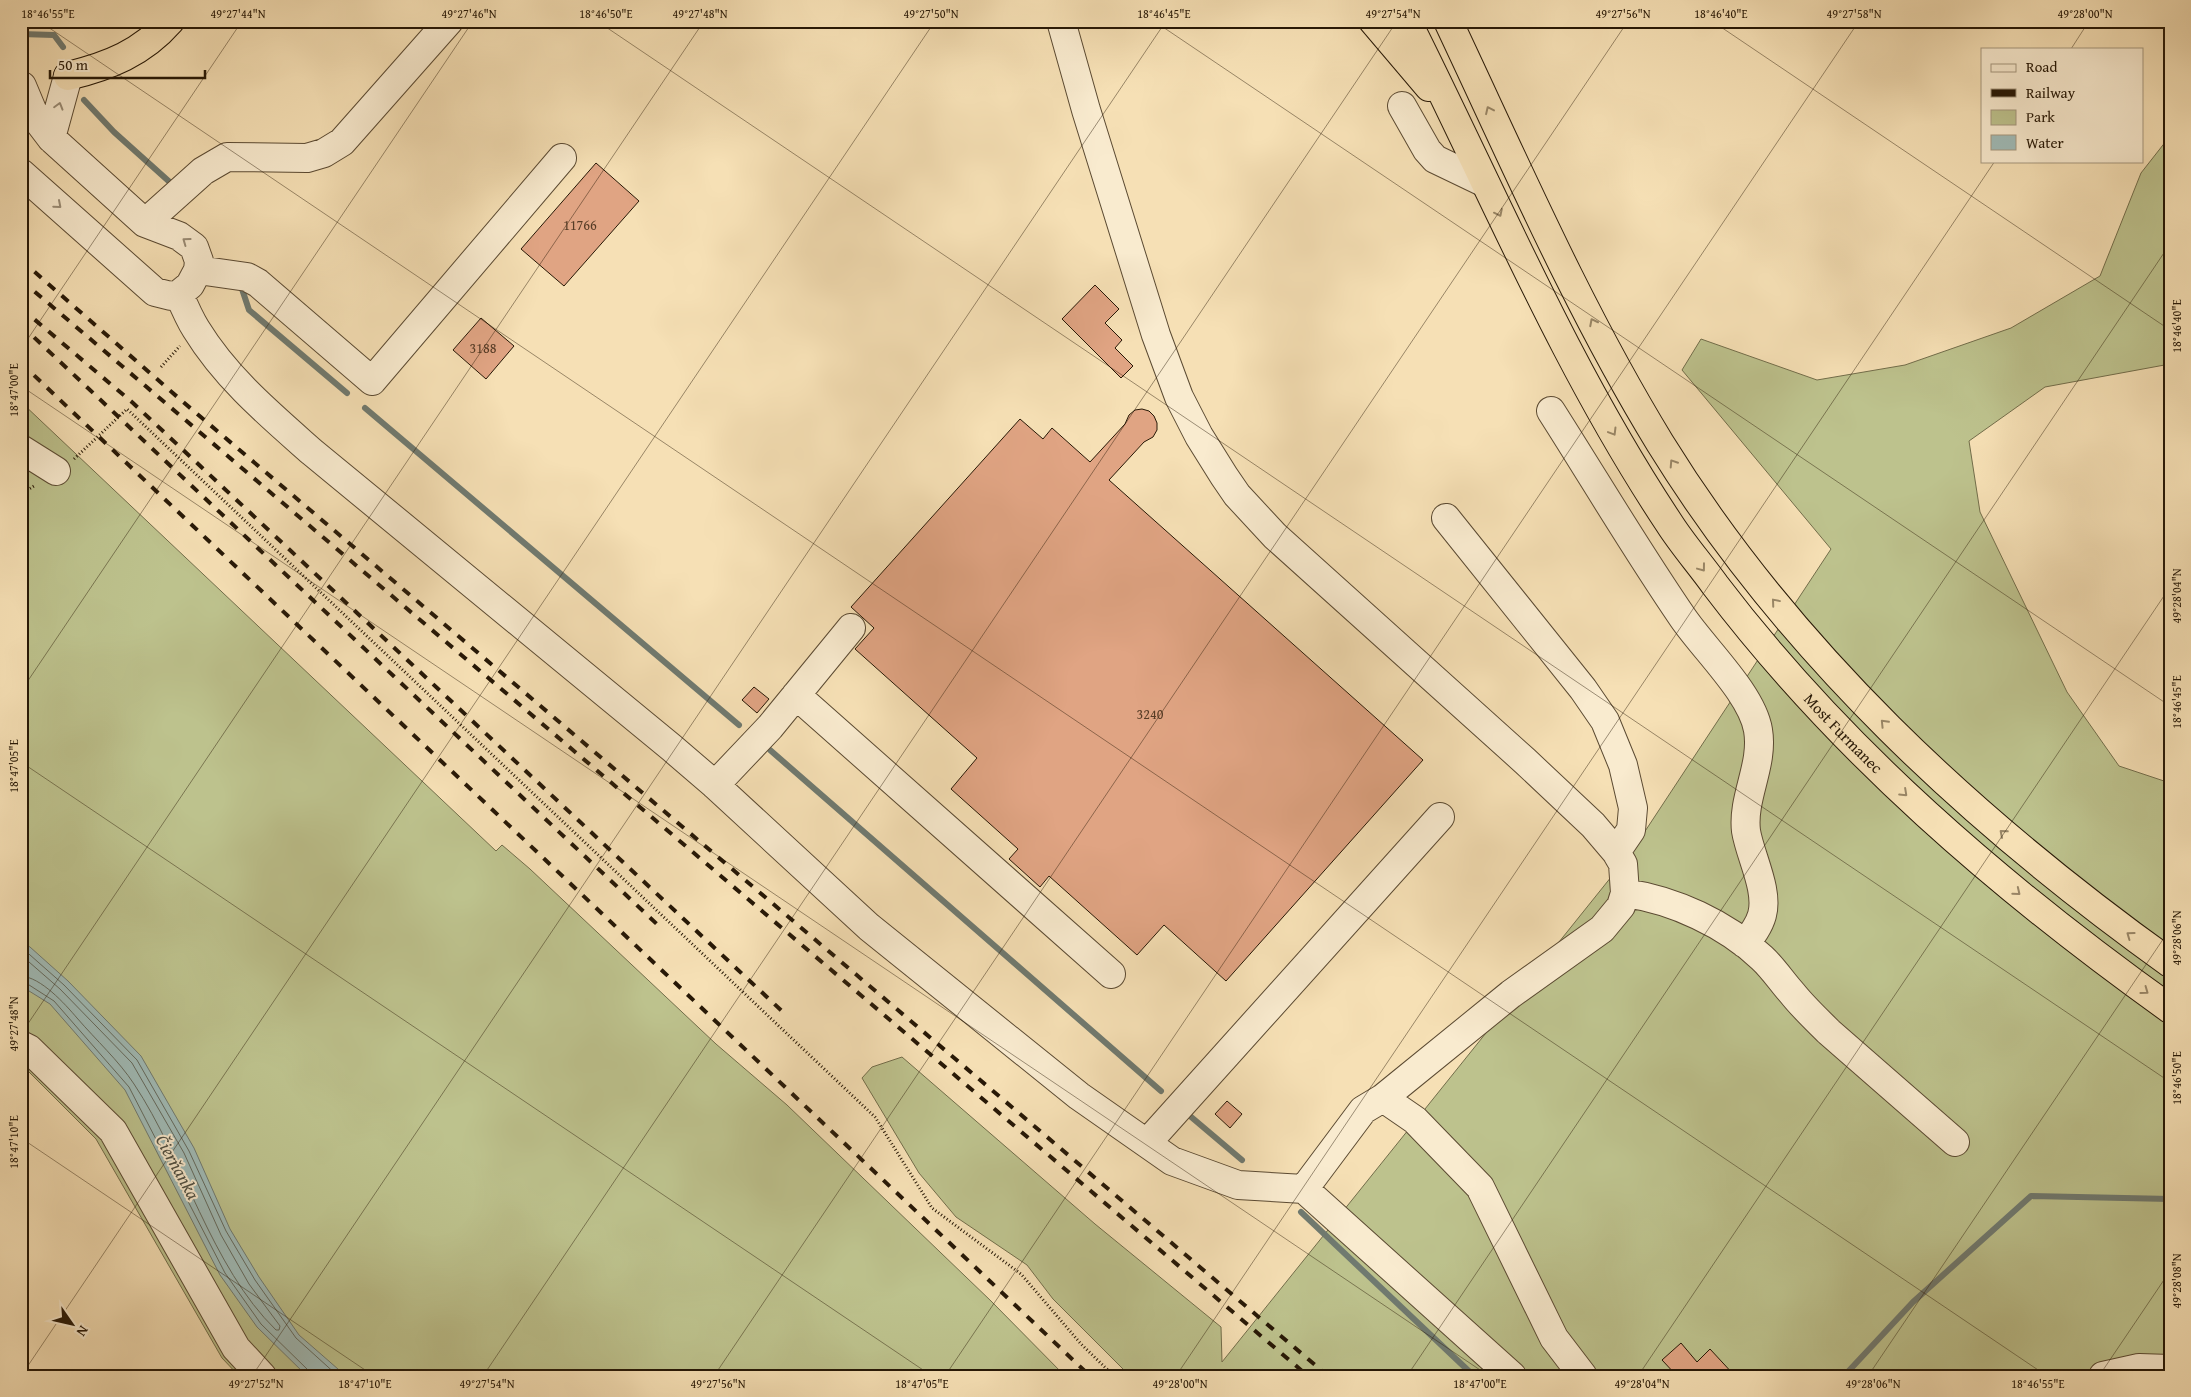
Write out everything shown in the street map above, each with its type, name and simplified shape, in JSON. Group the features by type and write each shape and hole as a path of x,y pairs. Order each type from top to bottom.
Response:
{"highway":[{"path":"68,76 108,49 142,21"},
{"path":"68,76 101,68 134,53 170,21"},
{"path":"1373,21 1457,121"},
{"path":"1407,21 1457,121"},
{"path":"1448,21 1566,270 1619,372 1661,444 1700,504 1761,586 1824,661 1902,741 2032,858 2120,927 2170,963"},
{"name":"Most Furmanec","path":"1457,121 1485,183 1588,390 1671,526 1734,609 1796,684 1870,761 1953,838 2010,887 2101,960 2170,1009"}],"street":[{"path":"145,223 203,171 227,157 307,158 324,152 342,142 449,21"},
{"path":"1061,21 1086,110 1156,335 1182,403 1224,476 1237,495 1275,536 1526,761 1592,825 1616,852 1623,864 1625,893 1621,906 1602,930 1511,994 1383,1098 1363,1110 1304,1189"},
{"path":"21,173 155,292 164,295 179,294 190,285 198,270 198,254 189,242 179,236 145,223 52,138 35,117 22,86 42,84 68,76"},
{"path":"52,138 68,76"},
{"path":"1402,106 1427,150 1435,159 1485,183"},
{"path":"198,270 247,277 258,283 372,381 562,158"},
{"path":"179,294 195,328 220,363 258,404 312,452 456,569 715,785 869,927 1079,1096 1172,1162 1238,1185 1304,1189 1512,1376"},
{"path":"1551,411 1684,619 1743,696 1758,729 1760,745 1745,816 1746,833 1764,904 1758,927 1745,944"},
{"path":"21,449 64,466"},
{"path":"1446,518 1583,689 1605,721 1623,765 1633,808 1631,830 1616,852"},
{"path":"715,785 770,727 852,628"},
{"path":"796,694 1111,974"},
{"path":"1147,1143 1440,817"},
{"path":"1625,893 1647,896 1689,912 1745,944 1762,958 1810,1014 1829,1032 1955,1142"},
{"path":"21,1045 30,1049 113,1131 236,1348 262,1376"},
{"path":"1383,1098 1415,1120 1480,1187 1554,1338 1583,1376"},
{"path":"2103,1376 2140,1368 2170,1369"}],"path":[{"path":"64,466 84,451 127,409 875,1117 932,1208 1021,1274 1081,1344 1114,1376"}],"green space":[{"path":"2170,136 2170,364 2045,387 1969,441 1980,512 2067,692 2119,766 2170,783 2170,1376 1130,1376 1053,1299 1027,1265 956,1217 919,1173 862,1078 872,1067 902,1057 1095,1224 1221,1327 1222,1362 1632,851 1831,549 1682,370 1701,339 1817,380 1905,365 2011,328 2100,276 2141,173"},
{"path":"21,402 496,851 502,845 530,869 716,1044 787,1105 991,1301 1065,1376 239,1376 222,1358 96,1139 21,1064"}],"water":[{"name":"Čierňanka","path":"21,942 30,947 68,981 141,1056 194,1148 230,1229 259,1277 299,1335 346,1376 307,1376 257,1327 220,1275 125,1090 50,1004 21,986"}],"building":[{"path":"596,163 639,201 564,286 521,249"},
{"path":"1095,285 1119,309 1105,323 1122,340 1115,348 1133,366 1121,378 1062,319"},
{"path":"481,318 514,346 486,379 453,350"},
{"path":"1135,410 1149,411 1154,416 1157,430 1153,437 1144,442 1109,480 1423,760 1226,981 1164,925 1137,955 1049,876 1040,887 1009,859 1018,849 951,789 977,758 855,649 874,628 851,607 1020,419 1043,439 1052,428 1090,462 1125,424 1129,415"},
{"path":"754,687 769,699 757,713 742,700"},
{"path":"1227,1101 1242,1114 1230,1128 1215,1114"},
{"path":"1681,1343 1697,1362 1710,1349 1735,1376 1677,1376 1662,1360"}],"waterway":[{"path":"21,34 54,35 63,47"},
{"path":"84,100 114,132 173,185"},
{"path":"242,289 249,310 347,393"},
{"path":"365,408 739,725"},
{"path":"770,750 1161,1091"},
{"path":"1190,1116 1242,1160"},
{"path":"1844,1376 1913,1302 2031,1196 2170,1199"},
{"path":"1301,1212 1474,1376"}],"railway":[{"path":"21,260 182,401 1328,1376"},
{"path":"21,280 1308,1376"},
{"path":"21,308 133,403 784,1013"},
{"path":"21,325 661,928"},
{"path":"21,363 1090,1376"}]}
